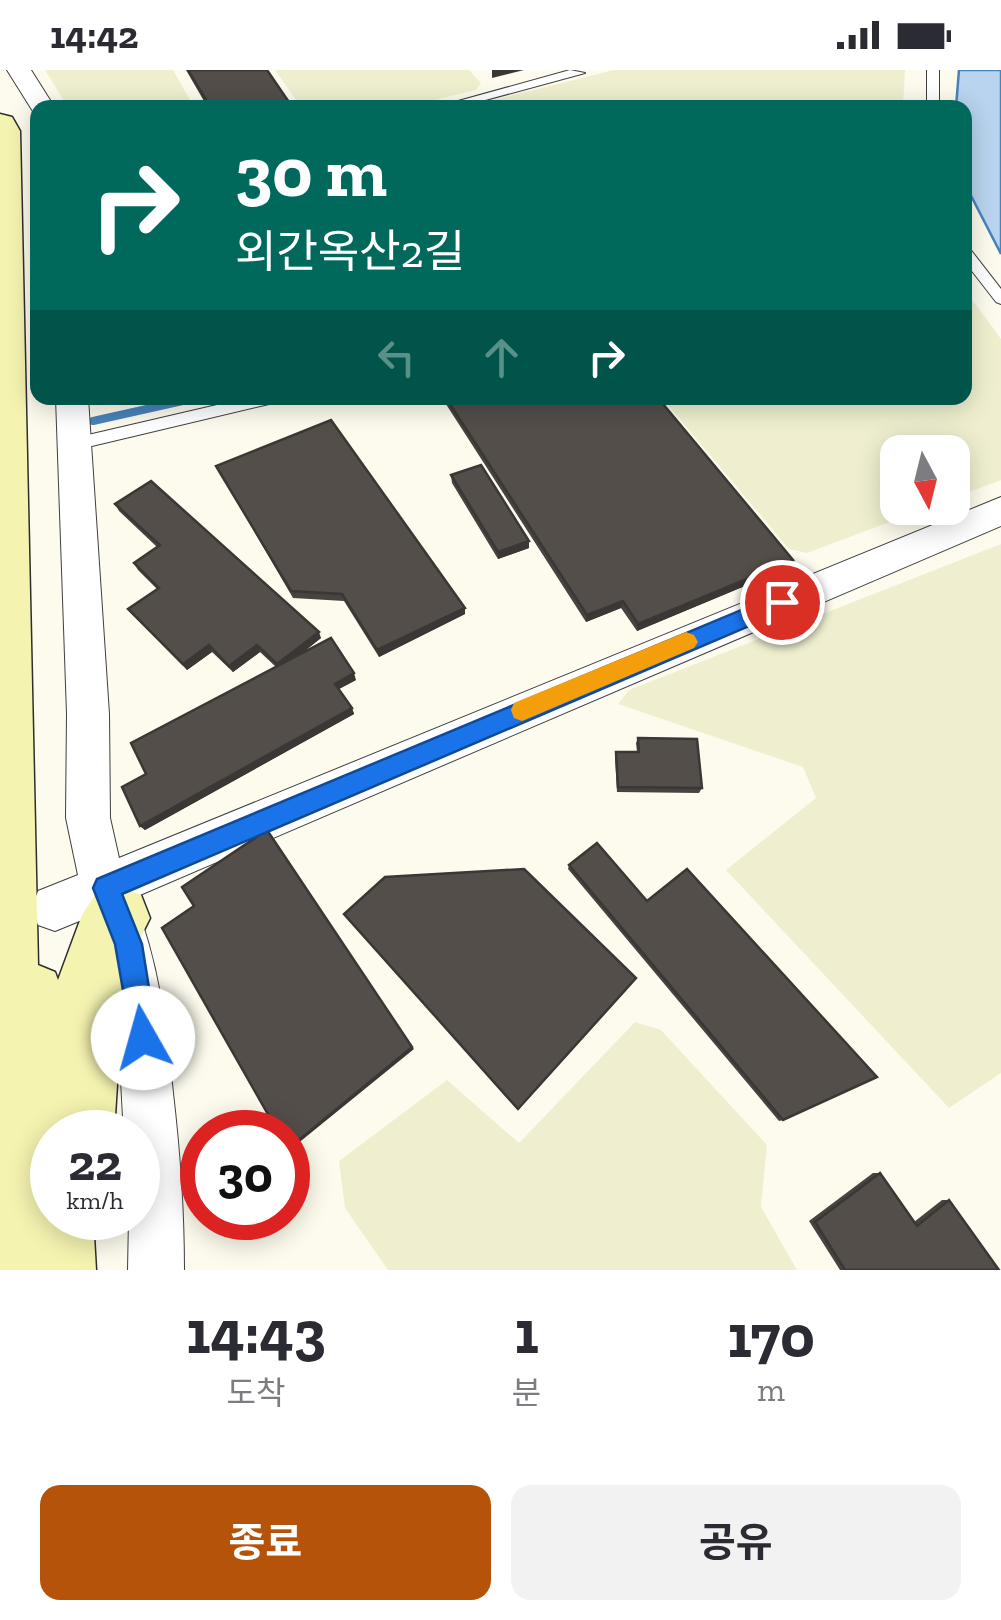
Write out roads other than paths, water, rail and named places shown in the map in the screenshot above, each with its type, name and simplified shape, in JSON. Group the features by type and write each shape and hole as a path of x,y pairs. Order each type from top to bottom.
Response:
{"street":[{"path":"19,70 39,100"},
{"path":"0,124 2,218 71,904 48,1246"},
{"path":"46,1110 39,1025 71,904 88,818 88,714 72,405"},
{"path":"71,904 1001,511"},
{"path":"71,904 106,932 91,982 80,1110"},
{"path":"71,904 128,944 147,1074 157,1199 156,1270"}],"lane":[{"path":"933,70 933,100"},
{"path":"470,100 581,71"},
{"path":"972,261 1001,300"},
{"path":"75,444 239,405"}],"water":[{"path":"959,70 1001,70 1001,254 972,198 972,100 957,100"}],"waterway":[{"path":"93,421 165,405"}]}
